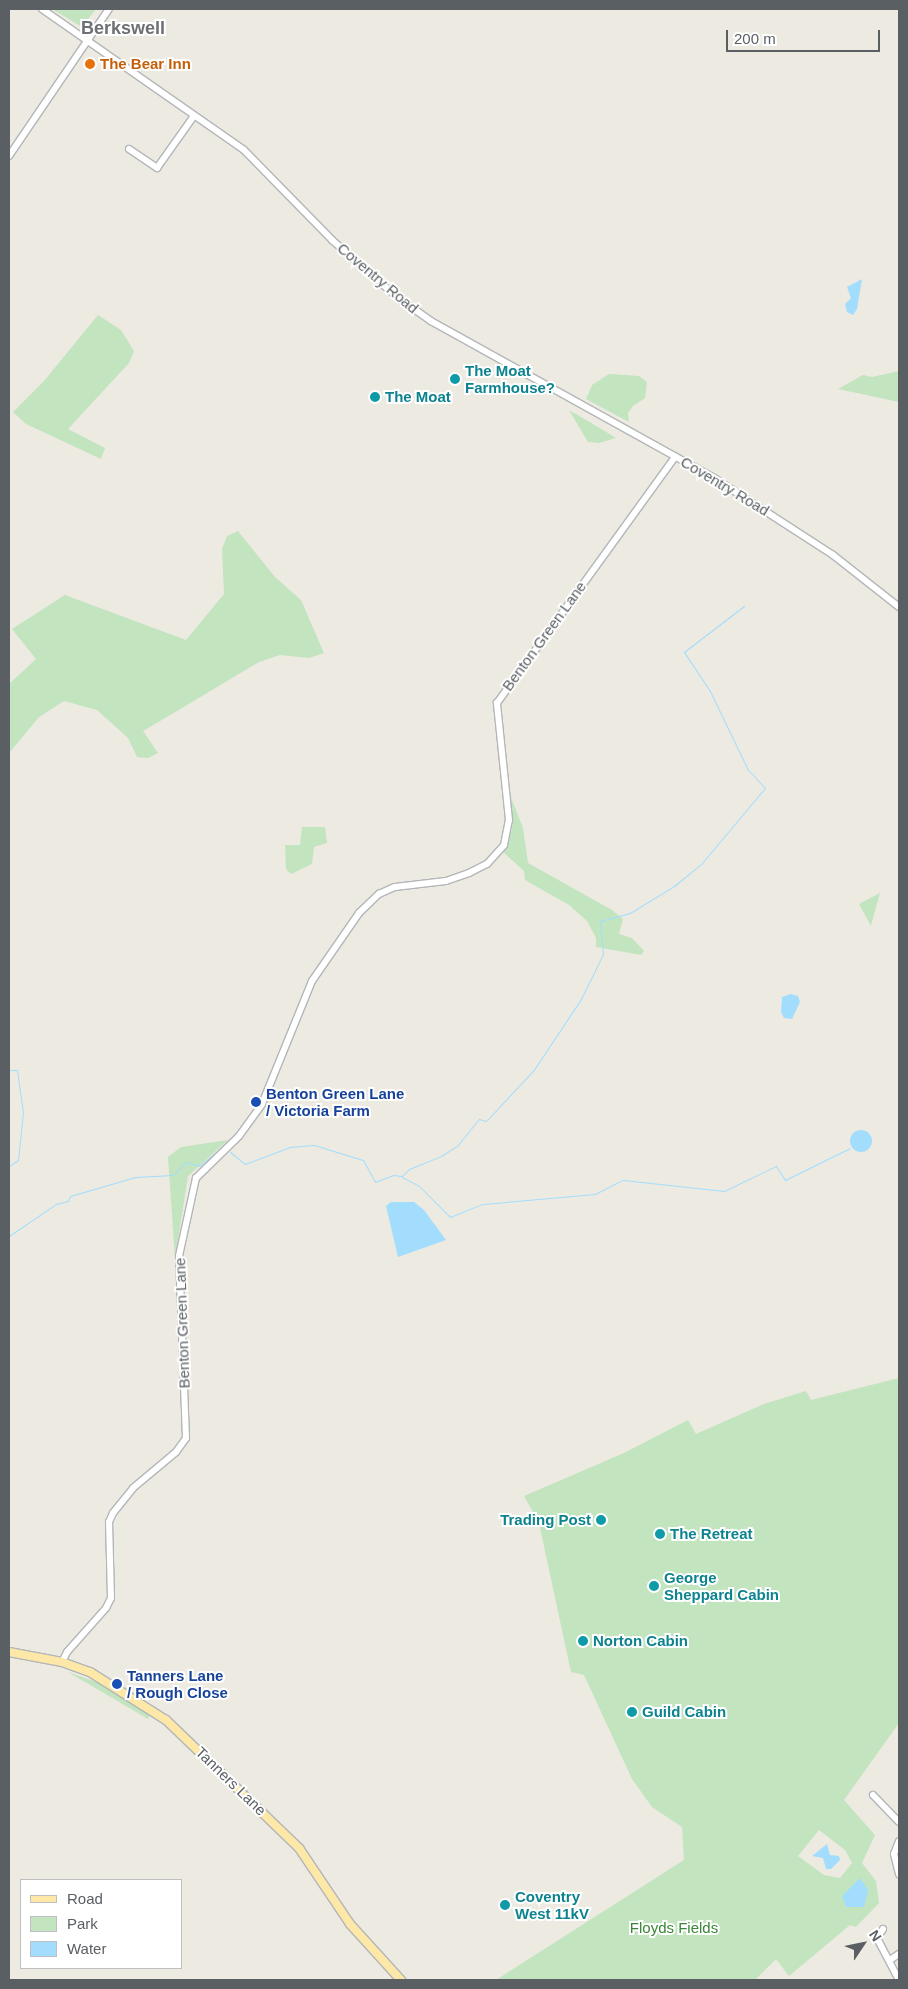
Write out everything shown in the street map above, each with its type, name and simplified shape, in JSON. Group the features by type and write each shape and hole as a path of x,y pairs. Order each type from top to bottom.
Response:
{"main road":[{"name":"Tanners Lane","path":"9,1652 62,1662 118,1687 186,1738 299,1848 350,1924 401,1980"}],"street":[{"name":"Coventry Road","path":"42,9 244,150 332,240 417,311 675,456 826,550 899,607"},
{"path":"9,156 109,9"},
{"path":"129,149 157,168 194,116"},
{"name":"Benton Green Lane","path":"62,1662 67,1652 106,1608 111,1598 109,1522 113,1514 133,1488 176,1452 186,1438 179,1256 196,1178 239,1136 262,1104 312,981 359,912 380,894 395,887 446,880 469,874 488,864 504,845 510,820 497,703 675,456"},
{"path":"873,1795 899,1822"},
{"path":"899,1841 894,1854 899,1874"},
{"path":"883,1930 877,1938 899,1980"},
{"path":"890,1960 899,1954"}],"green space":[{"path":"52,9 96,9 82,27"},
{"path":"98,315 121,330 134,351 129,363 68,429 105,448 101,459 26,424 13,412 44,381"},
{"path":"899,371 899,402 838,389 863,375 872,377"},
{"path":"609,374 639,376 647,382 645,398 633,406 628,413 629,422 586,399 592,385"},
{"path":"569,410 616,438 599,443 588,442"},
{"path":"238,531 275,577 301,600 324,653 309,658 280,655 259,662 143,731 158,753 148,758 137,757 128,738 97,710 64,701 39,717 9,753 9,684 36,659 12,629 65,595 186,640 224,594 222,549 227,536"},
{"path":"510,795 523,828 528,863 612,910 623,919 619,934 632,938 644,951 641,955 596,947 596,938 587,921 569,905 525,880 524,871 504,853 512,829"},
{"path":"302,827 325,827 327,843 314,847 312,864 291,874 286,869 285,845 300,845"},
{"path":"880,893 871,925 871,926 859,904"},
{"path":"228,1140 188,1176 175,1259 168,1157 181,1147"},
{"name":"Floyds Fields","path":"899,1378 899,1723 844,1800 875,1835 862,1863 876,1881 879,1903 856,1927 850,1925 789,1976 776,1959 755,1980 496,1980 684,1860 682,1827 652,1807 632,1779 584,1675 571,1672 539,1523 524,1496 624,1453 688,1420 696,1434 764,1404 806,1391 811,1400","holes":["819,1830 845,1850 852,1863 840,1878 824,1875 798,1856"]},
{"path":"68,1672 102,1684 150,1714 148,1719"}],"water":[{"path":"862,279 857,309 853,315 847,312 845,304 851,298 847,287"},
{"path":"791,994 798,996 800,1002 792,1019 784,1018 781,1012 782,997"},
{"path":"861,1130 869,1133 872,1141 869,1149 861,1152 853,1149 850,1141 853,1133"},
{"path":"391,1202 414,1202 424,1210 446,1240 398,1257 386,1206"},
{"path":"827,1844 830,1855 839,1856 840,1860 831,1869 826,1869 823,1858 812,1856"},
{"path":"860,1878 868,1890 864,1907 846,1907 842,1896"}],"waterway":[{"path":"230,1152 245,1164 290,1147 314,1145 363,1160 375,1182 393,1175 402,1176 409,1169 441,1156 457,1146 479,1119 486,1121 533,1071 581,999 603,954 600,921 630,913 674,886 702,863 765,788 748,770 710,691 684,652 744,606"},
{"path":"9,1070 17,1070 23,1112 18,1160 9,1166"},
{"path":"9,1236 56,1204 68,1201 70,1196 135,1177 173,1175 186,1162 199,1166 225,1145"},
{"path":"402,1177 419,1186 450,1217 483,1204 595,1194 623,1180 724,1191 776,1166 785,1180 850,1148"}],"place":[{"name":"The Bear Inn","path":"90,64"},
{"name":"The Moat Farmhouse?","path":"455,379"},
{"name":"The Moat","path":"375,397"},
{"name":"Benton Green Lane / Victoria Farm","path":"256,1102"},
{"name":"Trading Post","path":"601,1520"},
{"name":"The Retreat","path":"660,1534"},
{"name":"George Sheppard Cabin","path":"654,1586"},
{"name":"Norton Cabin","path":"583,1641"},
{"name":"Tanners Lane / Rough Close","path":"117,1684"},
{"name":"Guild Cabin","path":"632,1712"},
{"name":"Coventry West 11kV","path":"505,1905"}],"district":[{"name":"Berkswell","path":"123,28"}]}
